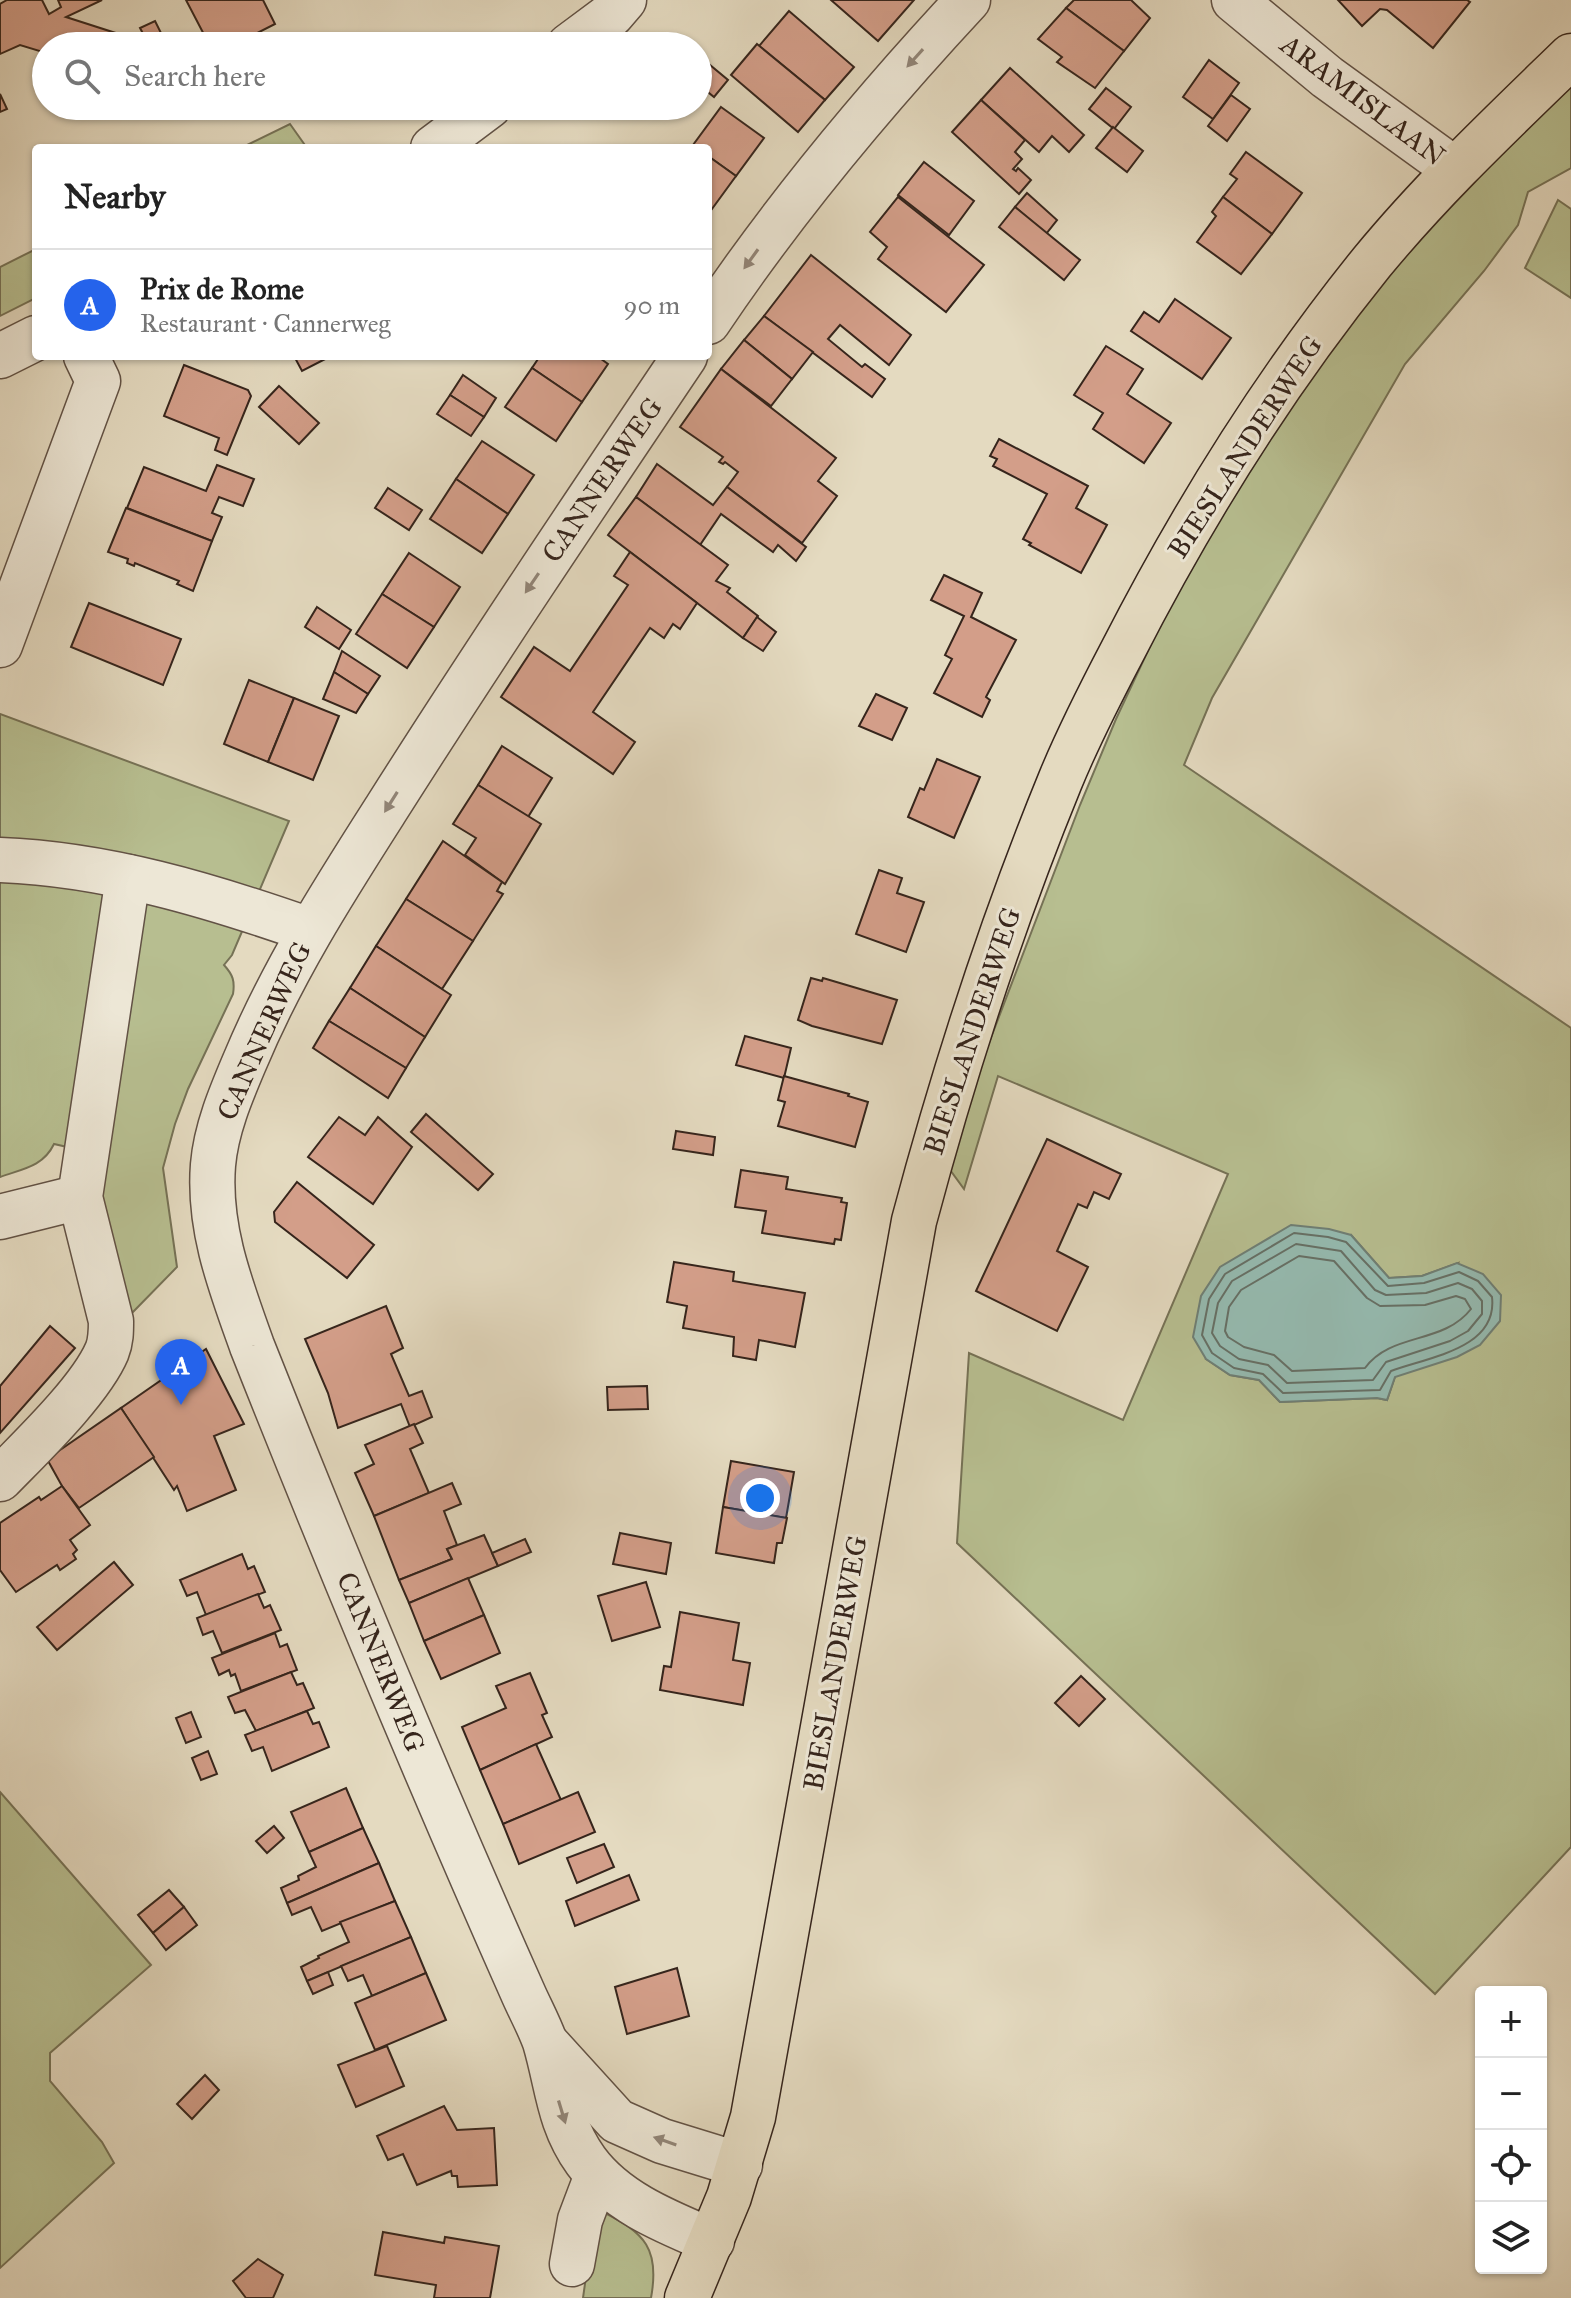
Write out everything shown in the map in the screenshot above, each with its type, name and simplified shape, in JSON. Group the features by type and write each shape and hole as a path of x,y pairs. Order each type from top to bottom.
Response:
{"main road":[{"name":"BIESLANDERWEG","path":"740,2165 764,2060 914,1221 950,1088 990,962 1061,778 1148,601 1187,532 1262,413 1372,262 1454,169 1571,56"},
{"path":"687,2298 740,2165"}],"street":[{"path":"588,32 612,14 624,0"},
{"path":"712,316 750,259 795,201 875,103 968,0"},
{"name":"ARAMISLAAN","path":"1234,0 1327,77 1454,169"},
{"path":"438,144 470,120"},
{"path":"0,356 32,340"},
{"path":"0,645 98,381 88,360"},
{"name":"CANNERWEG","path":"682,360 508,619 309,930 251,1047 222,1123 213,1176 218,1238 234,1295 275,1404 447,1823 544,2041 563,2120 597,2175 663,2220 712,2241"},
{"path":"0,860 72,867 128,877 221,899 309,930"},
{"path":"0,1479 64,1411 92,1375 107,1351 111,1335 111,1321 80,1197 128,877"},
{"path":"0,1217 80,1197"},
{"name":"CANNERWEG","path":"544,2041 617,2121 662,2141 740,2165"},
{"path":"572,2264 580,2220 597,2175"}],"green space":[{"path":"1571,83 1571,168 1528,192 1518,225 1484,271 1405,364 1212,698 1184,765 1571,1028 1571,1847 1435,1994 957,1543 969,1353 1123,1420 1228,1174 998,1076 964,1189 948,1167 979,1069 1080,805 1116,719 1204,531 1387,270","holes":["1351,1235 1389,1278 1422,1276 1458,1263 1395,1377 1387,1400 1280,1402 1259,1380 1230,1375 1206,1359"]},
{"path":"290,124 304,144 249,144"},
{"path":"1558,200 1571,209 1571,298 1525,268"},
{"path":"32,251 32,300 0,316 0,267"},
{"path":"0,714 289,821 232,955 224,965 233,978 233,994 188,1089 163,1168 177,1267 131,1314 101,1209 102,1155 54,1144 38,1162 0,1177"},
{"path":"0,1792 151,1965 50,2053 50,2081 102,2142 114,2163 0,2268"},
{"path":"603,2212 629,2227 646,2244 653,2267 651,2298 583,2298 591,2241"}],"water":[{"path":"1291,1225 1351,1235 1389,1278 1422,1276 1457,1263 1483,1274 1501,1295 1500,1321 1480,1345 1457,1357 1395,1377 1387,1400 1280,1402 1259,1380 1230,1375 1206,1359 1193,1337 1201,1296 1220,1267"}],"building":[{"path":"7,0 42,0 49,14 61,7 58,0 102,0 66,17 113,32 32,32 32,49 20,45 0,54 0,4"},
{"path":"186,0 263,0 275,24 259,32 203,32"},
{"path":"831,0 914,0 878,41"},
{"path":"1074,0 1131,0 1150,18 1124,51 1066,8"},
{"path":"1338,0 1470,2 1433,48 1387,10 1380,9 1362,26"},
{"path":"1066,8 1124,51 1095,88 1057,62 1062,57 1038,39"},
{"path":"789,11 854,67 825,100 759,46"},
{"path":"155,21 160,32 142,32 140,28"},
{"path":"757,44 825,100 798,132 731,75"},
{"path":"1209,60 1239,83 1213,119 1183,97"},
{"path":"712,67 728,80 714,97 712,95"},
{"path":"1010,68 1084,135 1069,152 1052,136 1039,152 981,100"},
{"path":"1106,88 1131,107 1114,129 1089,109"},
{"path":"0,94 7,109 0,112"},
{"path":"1231,95 1250,109 1227,141 1208,126"},
{"path":"981,100 1025,140 1015,152 1022,159 1013,169 1016,171 1018,168 1031,180 1019,194 952,132"},
{"path":"721,107 764,138 736,176 712,159 712,144 694,144"},
{"path":"1113,127 1143,151 1127,172 1096,148"},
{"path":"1246,152 1302,193 1272,234 1223,197 1237,179 1230,174"},
{"path":"712,159 736,176 712,209"},
{"path":"924,162 974,201 949,235 898,195"},
{"path":"1027,193 1057,220 1046,234 1015,207"},
{"path":"898,197 984,265 946,312 878,259 887,247 870,232"},
{"path":"1223,197 1272,234 1241,274 1197,242 1216,216 1212,212"},
{"path":"1015,207 1080,260 1064,280 999,227"},
{"path":"811,255 911,335 889,365 840,325 828,339 862,367 865,364 885,379 872,397 764,316"},
{"path":"1175,299 1231,338 1202,379 1131,331 1144,312 1159,322"},
{"path":"764,316 813,352 792,379 744,340"},
{"path":"744,340 792,379 771,406 721,369"},
{"path":"1106,346 1143,369 1127,394 1171,423 1144,463 1093,429 1103,413 1074,395"},
{"path":"296,360 323,360 302,371"},
{"path":"537,360 602,360 608,364 582,402 532,368"},
{"path":"184,365 248,390 251,396 227,455 215,450 219,438 164,416"},
{"path":"532,368 582,402 556,441 505,407"},
{"path":"721,369 836,458 818,481 837,496 802,543 727,487 738,472 725,462 719,462 723,457 680,427"},
{"path":"463,375 496,398 484,417 450,395"},
{"path":"279,386 319,423 299,444 259,407"},
{"path":"450,395 484,417 471,436 437,414"},
{"path":"999,439 1088,486 1076,508 1107,525 1081,573 1023,539 1047,494 993,466 997,459 990,456"},
{"path":"482,441 534,475 508,514 456,479"},
{"path":"657,464 713,505 727,487 806,547 796,561 778,545 773,552 721,514 700,545 636,497"},
{"path":"217,465 254,479 243,506 219,497 212,513 222,517 212,541 127,508 144,467 206,491"},
{"path":"456,479 508,514 482,553 430,519"},
{"path":"388,488 422,510 409,530 375,508"},
{"path":"636,497 728,565 716,581 730,588 727,592 758,616 743,638 608,535"},
{"path":"126,508 212,541 193,591 177,584 179,581 135,563 134,566 127,563 128,559 108,552"},
{"path":"630,552 697,603 680,629 673,624 664,638 650,628 593,712 635,742 613,774 501,697 534,647 570,671 628,585 614,576"},
{"path":"409,553 460,587 434,627 382,594"},
{"path":"944,575 982,593 971,617 1016,640 986,697 990,700 982,717 934,693 952,659 945,655 964,616 931,600"},
{"path":"382,594 434,627 407,668 356,634"},
{"path":"89,603 181,639 163,685 71,647"},
{"path":"317,607 351,630 339,649 305,627"},
{"path":"757,617 776,632 763,651 743,638"},
{"path":"342,651 380,676 368,694 334,672"},
{"path":"334,672 368,694 356,713 323,699"},
{"path":"249,680 294,698 268,762 224,744"},
{"path":"876,694 907,708 892,740 859,726"},
{"path":"294,698 339,716 313,780 268,762"},
{"path":"502,746 552,778 528,817 478,785"},
{"path":"937,759 980,777 954,838 908,817"},
{"path":"478,785 541,824 505,884 465,855 476,838 453,824"},
{"path":"443,841 502,882 497,891 503,894 473,941 406,899"},
{"path":"879,870 902,878 897,893 924,902 906,952 856,934"},
{"path":"406,899 473,941 442,989 376,946"},
{"path":"376,946 451,995 425,1037 350,988"},
{"path":"811,978 822,981 823,978 897,1000 882,1044 798,1020"},
{"path":"350,988 425,1037 406,1068 329,1021"},
{"path":"329,1021 406,1068 388,1098 313,1048"},
{"path":"745,1036 791,1048 784,1078 736,1065"},
{"path":"784,1076 868,1102 855,1147 778,1126 785,1102 778,1100"},
{"path":"426,1114 493,1174 478,1190 411,1132"},
{"path":"339,1117 365,1135 378,1117 412,1147 373,1204 308,1157"},
{"path":"676,1131 715,1137 713,1155 673,1149"},
{"path":"1047,1139 1121,1174 1109,1199 1094,1192 1087,1208 1078,1204 1057,1251 1088,1267 1057,1331 976,1291"},
{"path":"741,1170 788,1177 786,1189 842,1198 841,1202 847,1203 841,1240 835,1239 834,1244 762,1233 766,1211 735,1207"},
{"path":"297,1182 374,1245 347,1278 275,1222 274,1212"},
{"path":"674,1262 734,1272 733,1281 805,1293 795,1347 759,1340 756,1360 733,1356 734,1337 683,1328 687,1306 667,1302"},
{"path":"386,1306 403,1348 391,1354 409,1396 422,1391 432,1417 410,1427 401,1404 338,1428 328,1393 305,1339"},
{"path":"50,1326 75,1348 0,1433 0,1386"},
{"path":"206,1349 244,1424 214,1436 236,1490 187,1511 177,1486 174,1490 121,1408"},
{"path":"647,1386 648,1409 608,1410 607,1387"},
{"path":"121,1408 154,1457 79,1508 47,1459"},
{"path":"414,1424 423,1443 410,1449 429,1493 374,1516 355,1473 374,1464 365,1445"},
{"path":"731,1461 794,1472 786,1518 723,1507"},
{"path":"452,1483 461,1504 444,1511 457,1545 447,1549 452,1559 399,1580 374,1516"},
{"path":"62,1486 90,1525 70,1540 77,1550 73,1554 76,1559 60,1570 57,1565 16,1592 0,1570 0,1523"},
{"path":"723,1507 787,1518 782,1543 777,1543 774,1563 716,1553"},
{"path":"620,1533 671,1543 666,1574 613,1564"},
{"path":"484,1535 498,1566 409,1603 399,1580 452,1559 447,1549"},
{"path":"525,1539 531,1552 498,1566 492,1553"},
{"path":"242,1554 248,1569 254,1566 265,1592 206,1615 197,1592 187,1596 180,1580"},
{"path":"114,1562 133,1585 57,1650 37,1627"},
{"path":"468,1578 484,1615 424,1641 409,1603"},
{"path":"646,1582 660,1627 612,1641 598,1596"},
{"path":"258,1594 264,1608 270,1605 281,1630 222,1653 213,1631 203,1635 197,1618"},
{"path":"680,1612 739,1623 733,1660 750,1663 743,1705 660,1690 664,1666 671,1667"},
{"path":"484,1615 500,1653 441,1679 424,1641"},
{"path":"275,1633 280,1647 287,1644 297,1670 241,1691 235,1674 231,1676 229,1670 219,1675 212,1658"},
{"path":"291,1672 297,1685 303,1683 314,1708 256,1731 245,1710 235,1713 228,1697"},
{"path":"530,1673 547,1713 542,1715 552,1737 480,1770 462,1727 506,1708 496,1686"},
{"path":"1081,1676 1105,1699 1079,1726 1055,1703"},
{"path":"307,1711 313,1724 319,1722 329,1747 272,1771 263,1747 252,1751 245,1735"},
{"path":"191,1712 201,1737 186,1743 176,1718"},
{"path":"536,1744 561,1800 503,1824 480,1770"},
{"path":"208,1751 217,1774 201,1780 192,1758"},
{"path":"346,1788 363,1828 309,1852 291,1812"},
{"path":"578,1792 595,1832 519,1864 503,1824"},
{"path":"274,1826 284,1838 267,1853 256,1841"},
{"path":"363,1828 379,1863 287,1903 281,1888 299,1880 298,1876 316,1867 309,1852"},
{"path":"604,1844 614,1867 577,1883 567,1858"},
{"path":"379,1863 395,1901 322,1931 311,1907 292,1915 287,1903"},
{"path":"629,1875 639,1900 575,1926 566,1901"},
{"path":"169,1890 184,1907 153,1933 138,1915"},
{"path":"395,1901 411,1937 307,1981 301,1967 349,1942 340,1922"},
{"path":"184,1907 197,1925 166,1950 153,1933"},
{"path":"411,1937 426,1973 372,1996 363,1975 348,1981 341,1966"},
{"path":"677,1968 689,2016 627,2034 615,1987"},
{"path":"328,1972 333,1985 313,1994 307,1981"},
{"path":"426,1973 446,2020 375,2050 355,2003"},
{"path":"387,2046 404,2086 356,2107 338,2065"},
{"path":"205,2075 219,2090 192,2119 177,2104"},
{"path":"444,2106 457,2130 494,2128 497,2185 458,2187 457,2176 452,2176 451,2171 417,2185 403,2154 388,2160 377,2136"},
{"path":"383,2232 444,2243 445,2237 499,2246 490,2298 434,2298 436,2285 375,2275"},
{"path":"258,2259 283,2275 273,2298 246,2298 233,2281"}],"place":[{"name":"Prix de Rome","path":"181,1405"}]}
